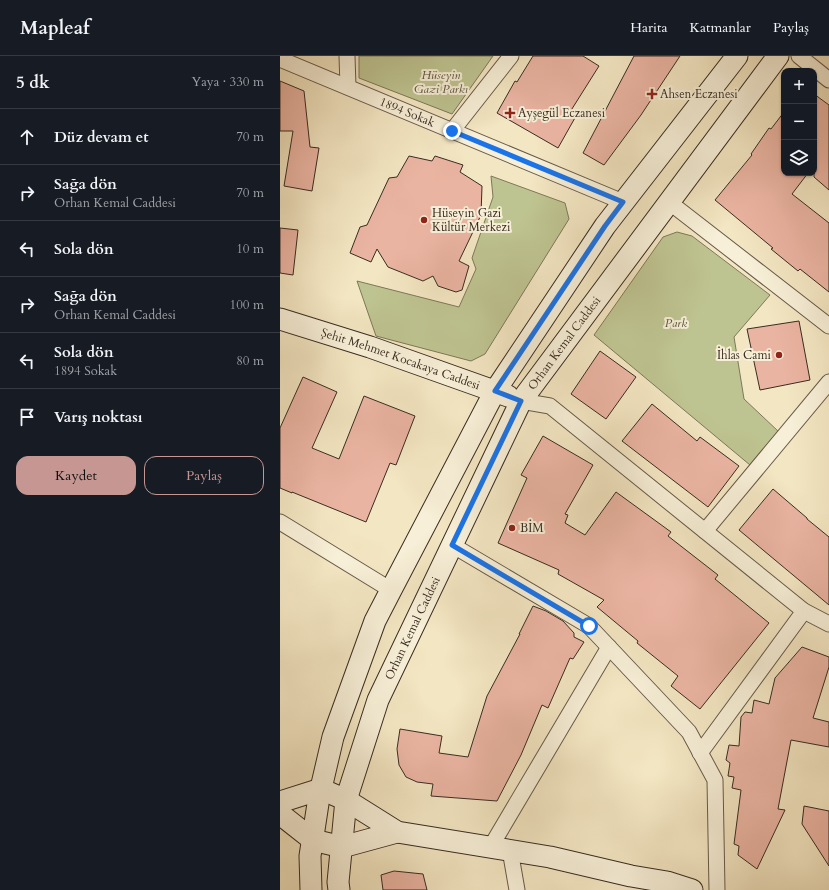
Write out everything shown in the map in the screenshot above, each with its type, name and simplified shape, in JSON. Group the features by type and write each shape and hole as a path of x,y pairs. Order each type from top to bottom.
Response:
{"main road":[{"name":"Orhan Kemal Caddesi","path":"339,890 327,843 334,794 334,737 375,621 495,391 605,226 738,56"},
{"name":"Orhan Kemal Caddesi","path":"311,890 310,856 327,843 334,794 521,401 778,56"},
{"name":"Şehit Mehmet Kocakaya Caddesi","path":"280,318 370,347 521,401"},
{"path":"280,802 334,794 397,832"},
{"path":"280,814 327,843 397,832 550,857 631,876 667,882 692,890"}],"street":[{"path":"347,56 348,87"},
{"path":"452,131 511,56"},
{"path":"799,56 829,80"},
{"name":"1894 Sokak","path":"280,59 623,202"},
{"path":"669,202 829,326"},
{"path":"705,531 829,382"},
{"path":"521,401 550,406 804,611 829,624"},
{"path":"280,522 391,590"},
{"path":"452,545 589,626 689,732 714,780 717,890"},
{"path":"700,753 804,611"},
{"path":"490,848 609,647"},
{"path":"510,850 517,890"}],"green space":[{"name":"Hüseyin Gazi Parkı","path":"359,56 493,56 452,114 359,78"},
{"path":"491,176 565,203 569,219 485,354 471,361 376,336 357,281 459,307 476,269 472,258 493,197"},
{"name":"Park","path":"677,232 692,236 770,295 734,337 744,399 779,432 750,465 594,335 663,237"}],"building":[{"path":"533,56 583,56 599,66 570,112 576,116 558,148 497,113 515,81 517,82"},
{"path":"634,56 680,56 641,115 604,165 583,153"},
{"path":"280,81 304,91 310,147 319,148 312,191 284,186 293,131 280,131"},
{"path":"817,96 829,105 829,190 814,177 817,176"},
{"path":"781,116 781,176 806,176 792,194 829,223 829,292 800,269 798,271 771,249 773,248 715,200 752,155 751,154 769,128 771,129"},
{"name":"Hüseyin Gazi Kültür Merkezi","path":"409,156 432,161 435,156 463,165 460,172 482,186 481,215 459,261 469,266 462,290 456,292 438,286 433,276 423,281 388,267 377,249 371,262 350,253 360,227 367,225 389,178 397,177"},
{"path":"280,228 298,230 293,275 280,273"},
{"name":"İhlas Cami","path":"799,321 810,380 760,390 747,329"},
{"path":"600,351 636,377 606,419 571,394"},
{"path":"303,377 337,392 312,448 339,459 364,396 415,416 396,465 390,463 366,522 280,488 280,428"},
{"path":"652,404 697,441 700,437 739,466 708,507 622,441"},
{"path":"543,436 593,465 565,514 568,515 565,523 585,535 616,492 671,532 668,536 718,575 715,579 769,623 700,709 671,686 678,676 637,643 638,641 597,607 604,600 558,574 559,570 498,543 527,478 521,475"},
{"path":"773,489 829,537 829,605 739,530"},
{"path":"533,606 546,611 563,621 574,633 574,637 584,642 573,659 570,658 548,708 542,705 521,755 497,801 431,796 433,784 417,782 406,777 399,765 397,749 400,729 442,736 439,753 468,757 487,696"},
{"path":"802,647 829,657 829,667 813,718 829,722 829,747 791,740 778,809 785,810 757,869 738,855 739,846 734,844 741,790 732,788 734,777 728,776 730,763 726,760 729,745 739,746 741,717 745,712 752,713 754,700 769,704 775,678"},
{"path":"804,806 829,811 829,866 802,824"},
{"path":"394,871 423,874 427,890 383,890 381,875"}],"place":[{"name":"Ahsen Eczanesi","path":"652,94"},
{"name":"Ayşegül Eczanesi","path":"510,113"},
{"name":"Hüseyin Gazi Kültür Merkezi","path":"424,220"},
{"name":"İhlas Cami","path":"779,355"},
{"name":"BİM","path":"512,528"}],"route":[{"path":"452,131 623,202 605,226 495,391 521,401 452,545 589,626"}]}
